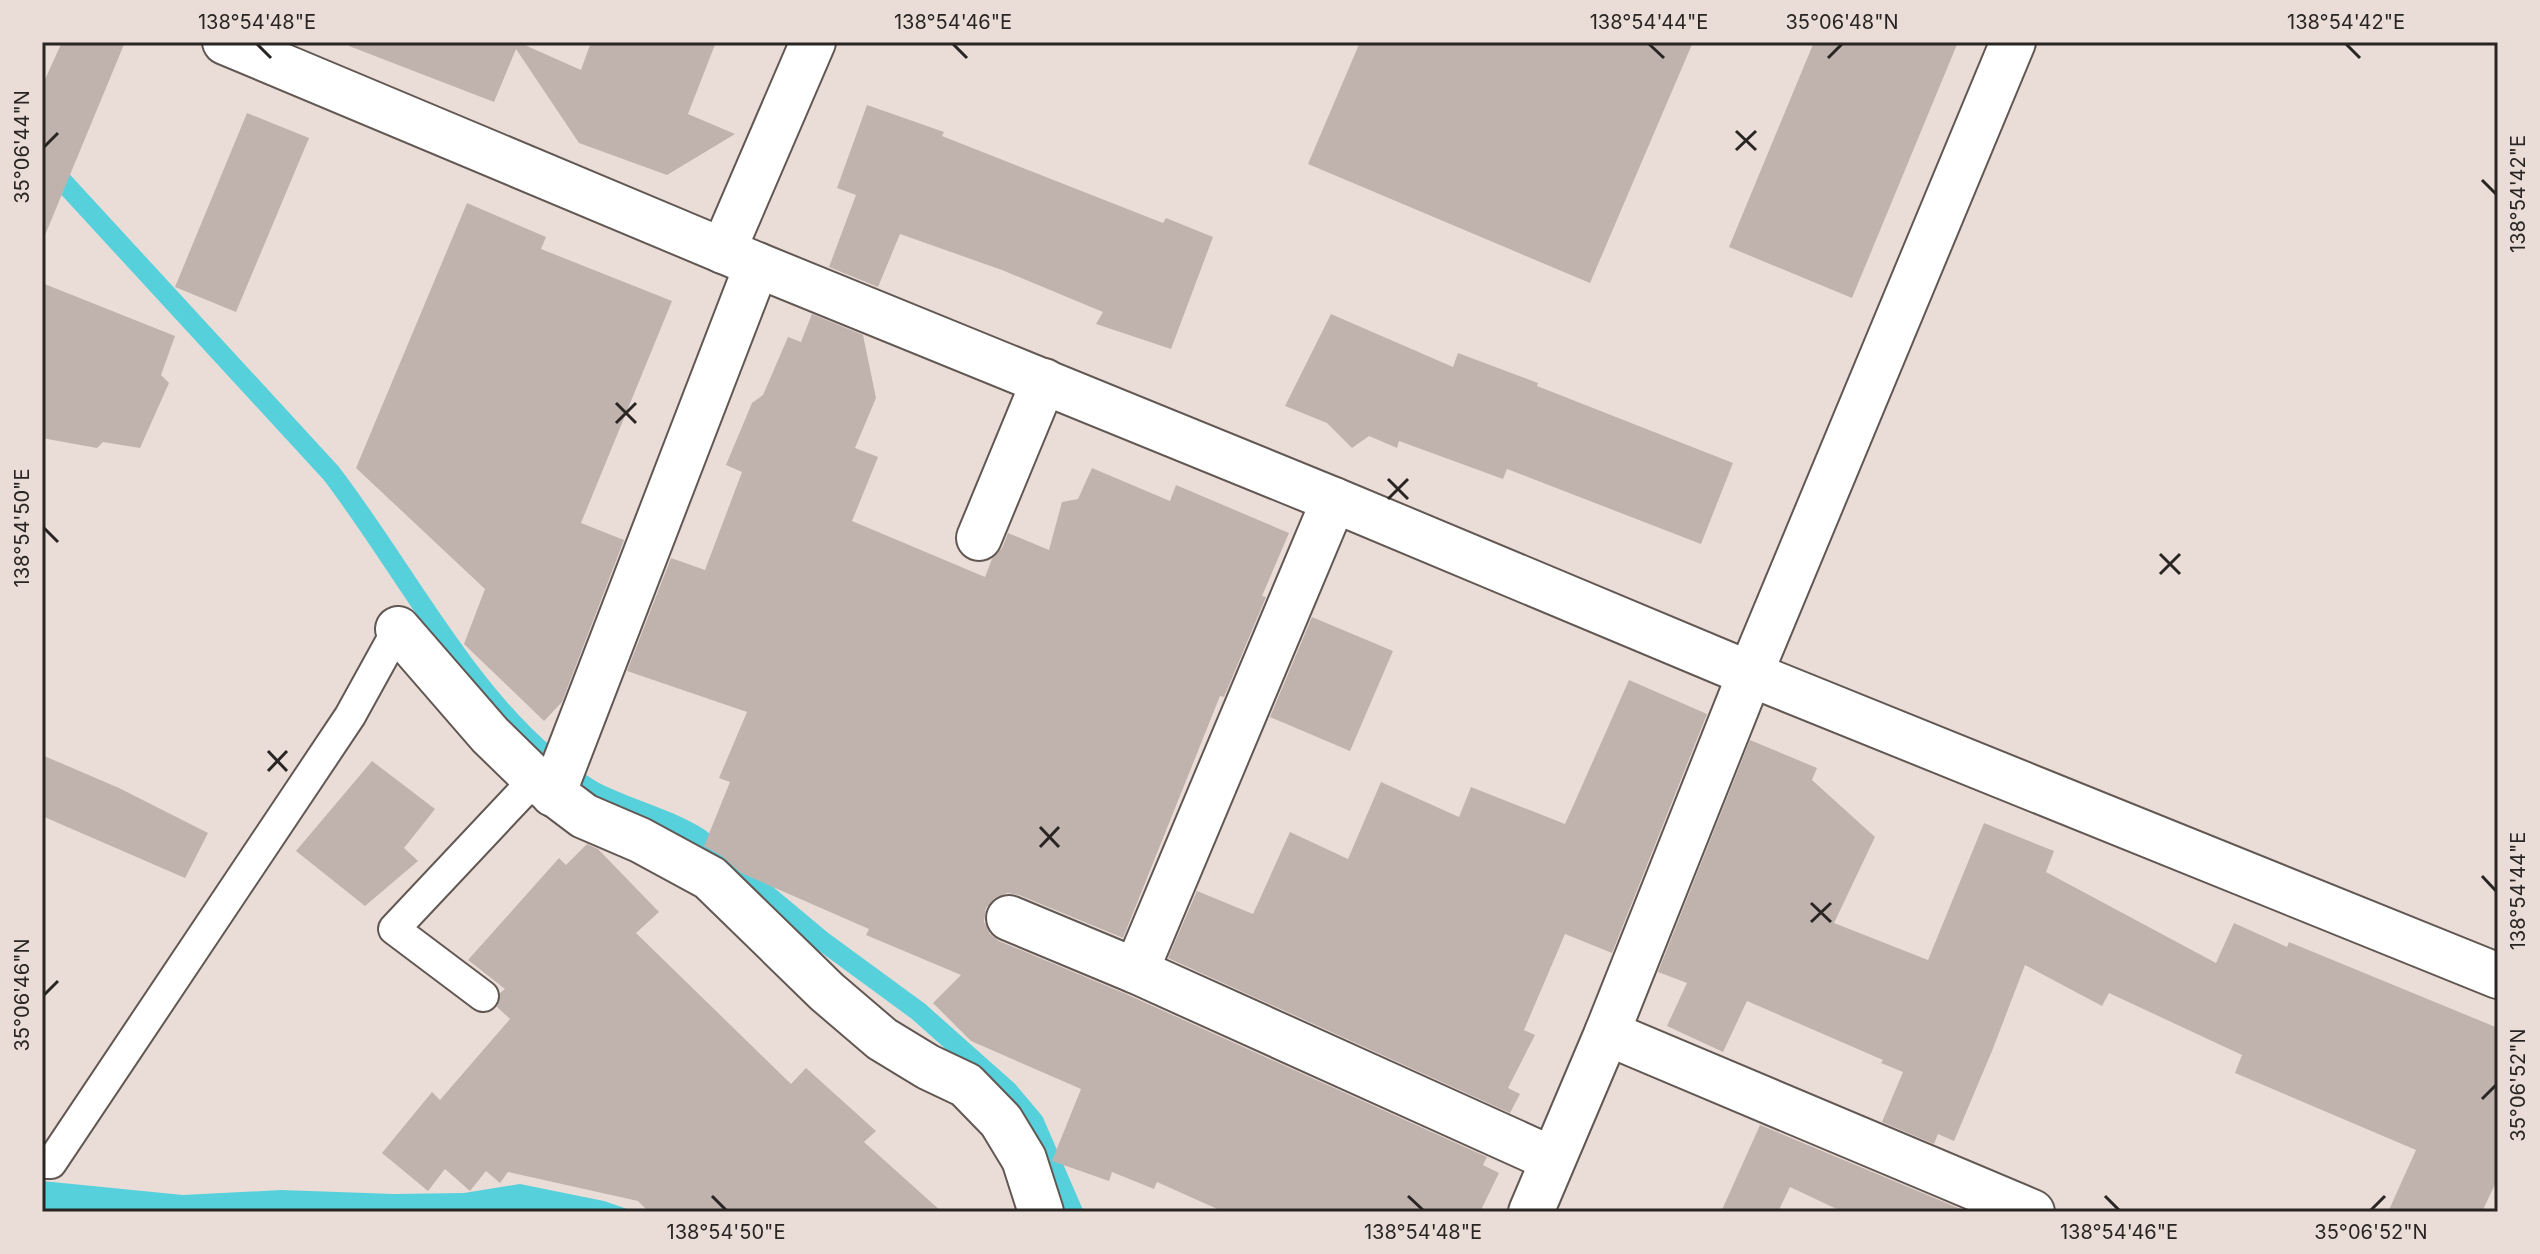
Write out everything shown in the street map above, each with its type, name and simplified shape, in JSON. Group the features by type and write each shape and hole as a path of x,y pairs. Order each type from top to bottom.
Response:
{"street":[{"path":"225,42 1750,674 2498,976"},
{"path":"544,787 740,258 813,42"},
{"path":"1531,1212 1607,1033 1750,674 2013,42"},
{"path":"979,538 1044,381"},
{"path":"1136,971 1334,500"},
{"path":"398,629 490,735 544,787 584,816 640,840 710,878 827,992 882,1039 928,1067 966,1085 1001,1121 1024,1159 1041,1212"},
{"path":"1009,918 1136,971 1552,1159"},
{"path":"1607,1033 2032,1212"}],"lane":[{"path":"42,1163 51,1163 341,730 398,629"},
{"path":"483,996 394,929 544,787"}],"water":[{"path":"42,1181 183,1195 281,1190 464,1193 520,1184 604,1201 636,1212 42,1212"}],"building":[{"path":"62,42 125,42 43,240 42,86"},
{"path":"350,42 518,42 581,70 591,42 716,42 688,114 735,134 667,175 579,143 516,49 494,102 349,46"},
{"path":"1360,42 1693,42 1590,283 1308,164"},
{"path":"1814,42 1958,42 1852,298 1729,247"},
{"path":"867,105 944,132 942,136 1163,223 1166,218 1213,237 1171,349 1096,324 1103,312 1002,270 900,234 878,287 829,267 856,195 837,188"},
{"path":"247,113 309,138 236,312 175,287"},
{"path":"467,203 546,237 541,249 672,301 581,523 624,540 562,702 544,721 464,644 485,589 356,468"},
{"path":"42,283 175,336 161,375 169,383 140,448 103,442 97,448 42,438"},
{"path":"812,314 863,335 876,398 855,448 878,457 852,521 985,577 1008,533 1049,550 1062,502 1078,499 1092,468 1170,501 1176,485 1289,533 1262,596 1266,597 1224,697 1220,696 1123,938 1019,895 1007,893 995,898 986,908 984,922 990,934 999,941 1126,994 1487,1157 1483,1165 1499,1173 1480,1212 1224,1212 1157,1182 1154,1189 1112,1172 1109,1181 1052,1161 1081,1089 971,1041 933,1003 961,975 866,935 869,929 741,873 722,856 704,846 730,782 719,778 747,712 627,671 671,558 705,570 742,472 726,465 752,403 763,395 788,337 801,342"},
{"path":"1331,314 1453,367 1458,353 1733,463 1701,544 1507,469 1503,479 1399,441 1397,448 1369,436 1352,448 1327,423 1285,406"},
{"path":"1312,617 1393,651 1350,751 1270,717"},
{"path":"1629,680 1707,714 1612,953 1565,934 1524,1030 1535,1035 1508,1088 1520,1094 1510,1113 1168,958 1197,891 1253,914 1290,832 1348,859 1381,782 1459,817 1471,787 1565,824"},
{"path":"1750,740 1817,768 1812,780 1875,837 1834,923 1928,960 1984,823 2054,851 2046,872 2216,963 2234,923 2287,947 2289,942 2498,1028 2498,1178 2482,1212 2388,1212 2416,1150 2235,1073 2242,1055 2109,993 2102,1006 2025,965 1954,1141 1938,1134 1934,1144 1882,1122 1903,1072 1881,1063 1883,1060 1747,1001 1723,1052 1667,1026 1687,983 1658,972"},
{"path":"42,755 119,788 208,833 185,878 42,816"},
{"path":"372,761 435,809 404,848 418,861 365,906 296,851"},
{"path":"587,844 598,849 659,912 636,933 791,1084 806,1068 876,1131 864,1142 942,1212 649,1212 638,1201 508,1172 500,1183 486,1171 470,1191 445,1169 428,1191 382,1153 432,1092 440,1100 510,1019 497,1007 500,993 505,989 468,960 559,858 566,865"},
{"path":"1760,1125 1968,1212 1843,1212 1790,1187 1778,1212 1721,1212"}],"waterway":[{"path":"42,159 331,473 460,660 518,729 587,788 699,838 821,940 918,1011 1008,1091 1034,1122 1073,1212"}]}
